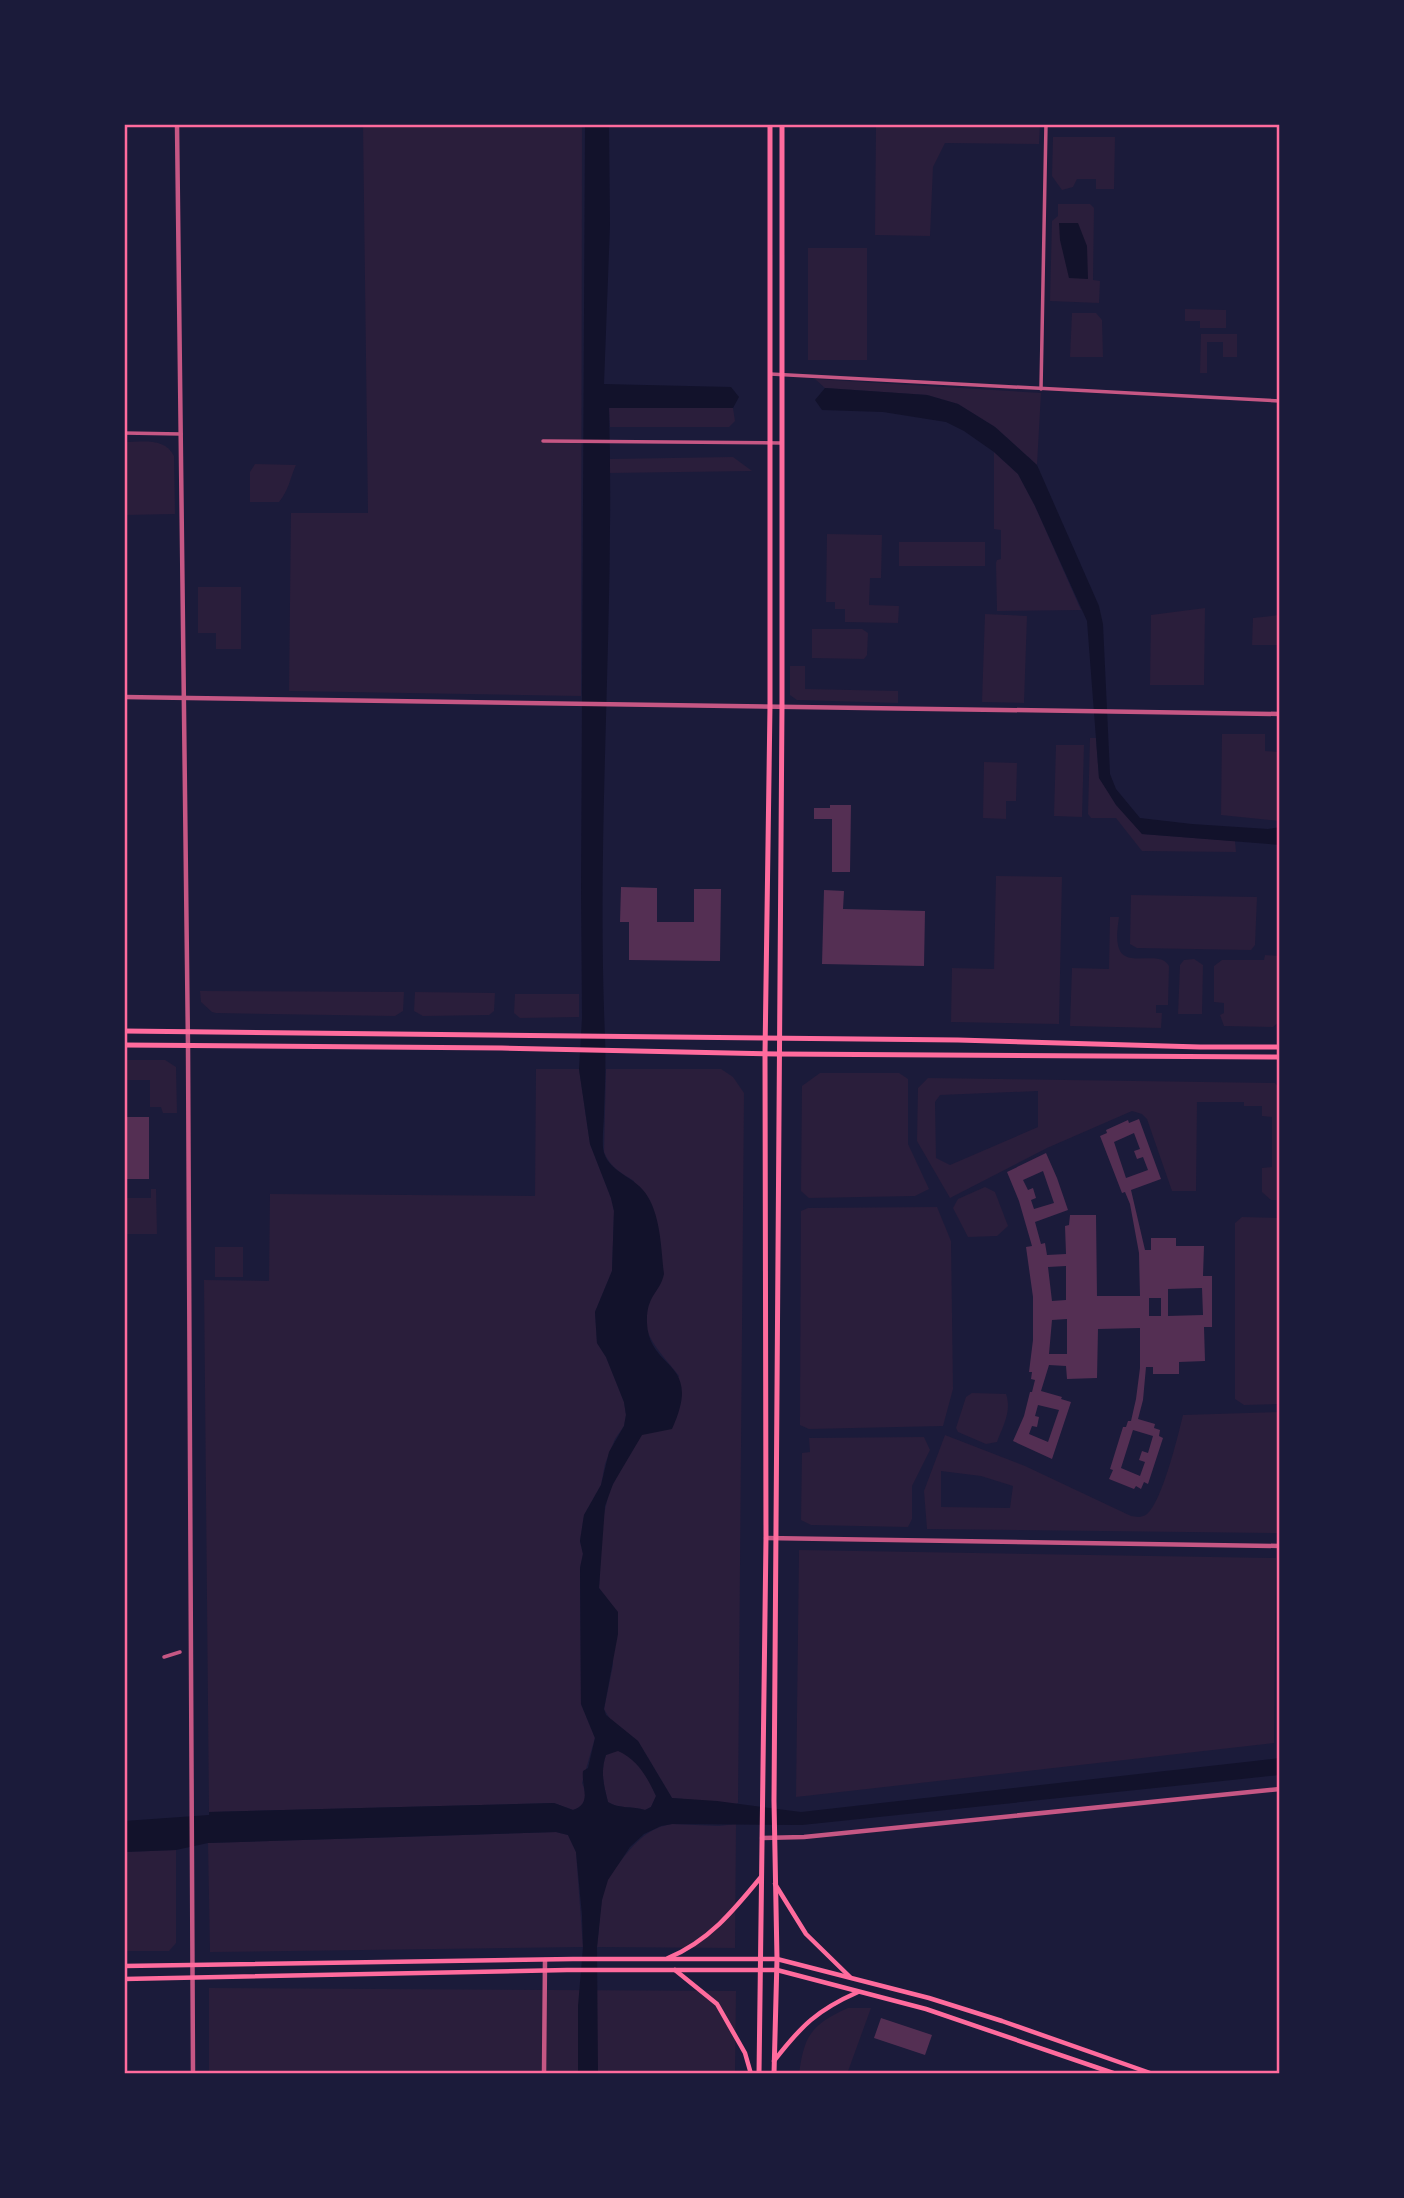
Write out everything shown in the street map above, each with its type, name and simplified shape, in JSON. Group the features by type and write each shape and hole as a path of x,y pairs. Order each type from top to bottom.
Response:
{"main road":[{"path":"758,2074 766,1538 765,1039 770,706 770,124"},
{"path":"774,2074 777,1970 774,1801 782,706 782,124"},
{"path":"124,1031 958,1040 1280,1047"},
{"path":"124,1045 765,1054 1280,1057"},
{"path":"666,1959 686,1951 721,1925 761,1877"},
{"path":"775,1884 806,1934 851,1978"},
{"path":"124,1966 777,1958 929,1998 1153,2074"},
{"path":"124,1979 612,1969 777,1970 937,2012 1116,2074"},
{"path":"674,1969 717,2004 745,2053 751,2074"},
{"path":"774,2062 794,2035 816,2014 859,1992"}],"street":[{"path":"177,124 188,1047 193,2074"},
{"path":"1041,389 1046,124"},
{"path":"770,374 1280,401"},
{"path":"124,433 181,434"},
{"path":"543,441 781,443"},
{"path":"124,697 1280,714"},
{"path":"766,1538 1280,1546"},
{"path":"164,1657 180,1652"},
{"path":"761,1838 1280,1789"},
{"path":"544,2074 545,1960"}],"shaded area":[{"path":"363,124 582,124 581,696 289,691 291,513 368,513"},
{"path":"585,124 609,124 610,225 604,384 731,387 739,397 733,408 609,408 610,565 603,880 603,1148 610,1163 643,1190 656,1215 664,1274 651,1300 647,1323 650,1339 679,1378 682,1390 672,1429 642,1435 613,1484 605,1506 599,1588 618,1612 618,1634 604,1709 606,1715 638,1741 672,1798 801,1812 1280,1758 1280,1775 802,1825 661,1826 644,1834 630,1847 608,1880 602,1900 597,1947 598,2074 578,2074 582,1915 576,1852 568,1835 556,1832 208,1843 176,1850 124,1852 124,1821 209,1815 209,1812 554,1803 573,1810 583,1803 583,1771 588,1768 595,1738 581,1704 580,1568 583,1554 580,1541 584,1515 601,1485 609,1452 624,1426 626,1415 624,1402 606,1357 597,1343 595,1312 612,1271 614,1211 590,1144 579,1069 582,1018","holes":["618,1751 641,1770 656,1796 651,1807 645,1810 608,1802 603,1773 606,1755"]},
{"path":"876,124 1040,124 1039,144 945,143 933,167 930,236 875,235"},
{"path":"1053,137 1115,137 1114,189 1096,189 1096,179 1077,179 1073,187 1062,190 1052,176"},
{"path":"1058,204 1090,204 1094,208 1093,280 1100,281 1099,303 1050,301 1052,221 1058,216"},
{"path":"1059,223 1078,223 1087,246 1088,279 1069,278"},
{"path":"808,248 867,248 867,360 808,360"},
{"path":"1185,309 1226,310 1226,328 1200,328 1200,321 1185,321"},
{"path":"1072,313 1096,313 1102,320 1103,357 1070,357"},
{"path":"1201,334 1237,334 1237,357 1223,357 1223,342 1207,342 1207,373 1200,373"},
{"path":"815,379 1041,393 1037,465 995,427 958,404 927,395 825,388"},
{"path":"825,388 927,395 958,404 995,427 1037,465 1099,606 1103,624 1110,774 1116,789 1140,818 1268,829 1280,827 1280,845 1142,834 1116,805 1099,778 1087,621 1018,474 994,452 946,422 883,412 822,410 815,400"},
{"path":"609,408 733,408 735,421 729,427 610,427"},
{"path":"124,442 159,443 170,450 174,456 175,514 124,515"},
{"path":"994,452 1018,474 1081,610 997,611 996,563 1001,559 1001,530 994,529"},
{"path":"733,457 752,471 609,473 609,459"},
{"path":"255,464 296,465 279,502 250,502 250,472"},
{"path":"827,534 882,535 881,578 870,578 869,605 899,606 898,623 845,622 845,609 835,609 835,602 826,602"},
{"path":"899,542 985,542 985,566 899,566"},
{"path":"198,587 241,587 241,649 216,649 216,633 198,633"},
{"path":"1205,608 1204,685 1150,685 1151,615"},
{"path":"985,614 1027,616 1024,703 982,702"},
{"path":"1280,615 1280,645 1252,645 1253,618"},
{"path":"812,629 862,629 868,633 867,655 864,659 812,658"},
{"path":"790,666 805,666 805,689 898,691 898,703 797,700 790,695"},
{"path":"1222,734 1265,734 1265,751 1280,752 1280,821 1221,815"},
{"path":"1090,738 1096,738 1099,778 1142,834 1235,841 1236,852 1142,851 1116,818 1091,818 1088,814"},
{"path":"1056,745 1084,745 1082,817 1054,816"},
{"path":"984,762 1017,763 1016,801 1006,801 1006,819 983,818"},
{"path":"996,876 1062,877 1059,1024 951,1022 952,968 994,969"},
{"path":"1131,895 1257,897 1255,945 1251,950 1137,948 1130,944"},
{"path":"1110,917 1119,917 1117,938 1121,953 1127,957 1158,959 1169,966 1168,1005 1156,1005 1156,1013 1162,1013 1161,1028 1070,1026 1072,968 1109,969"},
{"path":"1265,955 1280,956 1280,1021 1273,1027 1224,1026 1220,1015 1224,1013 1224,1003 1214,1002 1214,966 1222,960 1264,960"},
{"path":"1194,959 1203,965 1202,1014 1178,1014 1180,965 1184,960"},
{"path":"200,991 404,992 403,1011 395,1016 216,1013 201,1002"},
{"path":"415,992 495,993 494,1011 489,1015 423,1016 414,1011"},
{"path":"515,994 579,994 579,1017 520,1018 514,1013"},
{"path":"124,1060 165,1060 176,1067 177,1113 163,1113 161,1107 150,1107 150,1080 124,1080"},
{"path":"536,1069 579,1069 590,1144 614,1211 612,1271 595,1312 597,1343 606,1357 624,1402 626,1415 624,1426 615,1439 605,1464 601,1485 584,1515 580,1541 583,1554 580,1568 581,1704 595,1738 582,1783 585,1791 583,1803 573,1810 554,1803 209,1812 204,1280 269,1281 270,1194 535,1196"},
{"path":"606,1069 721,1069 733,1077 744,1093 736,1804 672,1798 638,1741 610,1719 604,1709 613,1665 609,1601 599,1588 602,1523 609,1492 626,1459 679,1376 650,1338 647,1327 645,1317 654,1291 634,1181 613,1166 604,1152"},
{"path":"820,1073 899,1073 908,1079 908,1144 929,1189 915,1196 809,1198 801,1191 802,1086"},
{"path":"928,1078 1275,1083 1280,1089 1280,1200 1271,1200 1262,1192 1262,1168 1272,1167 1272,1117 1262,1116 1262,1106 1244,1106 1244,1102 1197,1102 1196,1191 1172,1191 1147,1119 1132,1111 1047,1148 950,1198 917,1141 918,1088","holes":["1038,1091 1038,1127 950,1165 936,1158 935,1102 940,1095"]},
{"path":"985,1187 995,1192 1008,1226 997,1236 968,1237 953,1208 958,1199"},
{"path":"151,1189 156,1189 157,1234 124,1234 124,1190 126,1198 151,1198"},
{"path":"937,1207 951,1241 953,1389 943,1426 809,1429 800,1425 801,1211 808,1208"},
{"path":"1242,1217 1280,1218 1280,1404 1244,1405 1235,1399 1235,1223"},
{"path":"215,1247 243,1247 243,1277 215,1277"},
{"path":"972,1393 1006,1394 1007,1412 997,1442 986,1444 958,1432 956,1428 966,1397"},
{"path":"1280,1412 1280,1533 927,1529 924,1491 945,1435 1025,1466 1131,1516 1139,1517 1147,1514 1158,1496 1169,1468 1183,1415","holes":["941,1471 981,1476 1013,1486 1010,1508 941,1507"]},
{"path":"924,1437 930,1450 912,1486 912,1519 908,1527 811,1525 801,1520 802,1453 810,1452 809,1438"},
{"path":"799,1550 1276,1558 1274,1743 796,1797"},
{"path":"618,1750 637,1764 650,1782 656,1796 651,1807 645,1810 608,1802 603,1779 604,1761 606,1755"},
{"path":"672,1824 736,1824 735,1948 597,1947 601,1905 608,1877 642,1837 655,1829"},
{"path":"556,1832 568,1835 576,1852 583,1947 210,1952 208,1843"},
{"path":"176,1850 176,1943 169,1951 124,1951 124,1852"},
{"path":"209,1988 736,1991 735,2074 209,2074"},
{"path":"848,2008 871,2008 847,2074 799,2074 804,2049 812,2032 826,2020"}],"building":[{"path":"830,805 851,805 850,872 832,872 832,819 814,819 814,808 830,808"},
{"path":"621,887 657,888 657,922 694,922 694,889 721,889 720,961 629,960 629,922 620,922"},
{"path":"824,890 844,891 843,909 925,911 924,966 822,964"},
{"path":"124,1117 149,1117 149,1179 124,1179"},
{"path":"1139,1119 1161,1179 1131,1190 1145,1250 1151,1250 1151,1238 1176,1238 1176,1246 1204,1246 1203,1276 1212,1276 1212,1327 1204,1327 1205,1361 1179,1362 1179,1374 1153,1374 1153,1367 1146,1367 1138,1419 1155,1424 1154,1428 1160,1430 1159,1436 1163,1438 1148,1484 1144,1482 1141,1489 1109,1479 1123,1427 1131,1421 1136,1399 1140,1368 1140,1328 1098,1329 1097,1378 1067,1379 1066,1366 1049,1365 1041,1391 1071,1402 1052,1459 1013,1441 1035,1380 1031,1379 1032,1372 1029,1372 1033,1340 1033,1297 1026,1247 1032,1246 1007,1172 1046,1153 1068,1210 1035,1222 1041,1244 1045,1243 1047,1255 1066,1254 1065,1226 1069,1225 1070,1215 1096,1215 1097,1296 1140,1296 1139,1253 1130,1204 1125,1192 1122,1193 1100,1136 1107,1133 1106,1130 1128,1120 1129,1123","holes":["1134,1133 1140,1149 1134,1151 1137,1159 1143,1157 1148,1170 1126,1178 1114,1142","1043,1171 1054,1203 1034,1209 1031,1200 1036,1198 1033,1188 1028,1190 1023,1180","1066,1266 1066,1300 1052,1301 1048,1267","1202,1288 1203,1315 1168,1316 1168,1289","1149,1298 1161,1298 1161,1316 1149,1316","1067,1319 1067,1354 1049,1354 1052,1320","1038,1405 1059,1410 1048,1442 1029,1434 1032,1426 1037,1427 1039,1417 1035,1416","1133,1430 1153,1436 1148,1453 1142,1451 1139,1460 1145,1462 1140,1476 1121,1468"]},
{"path":"881,2018 932,2035 925,2055 874,2038"}]}
